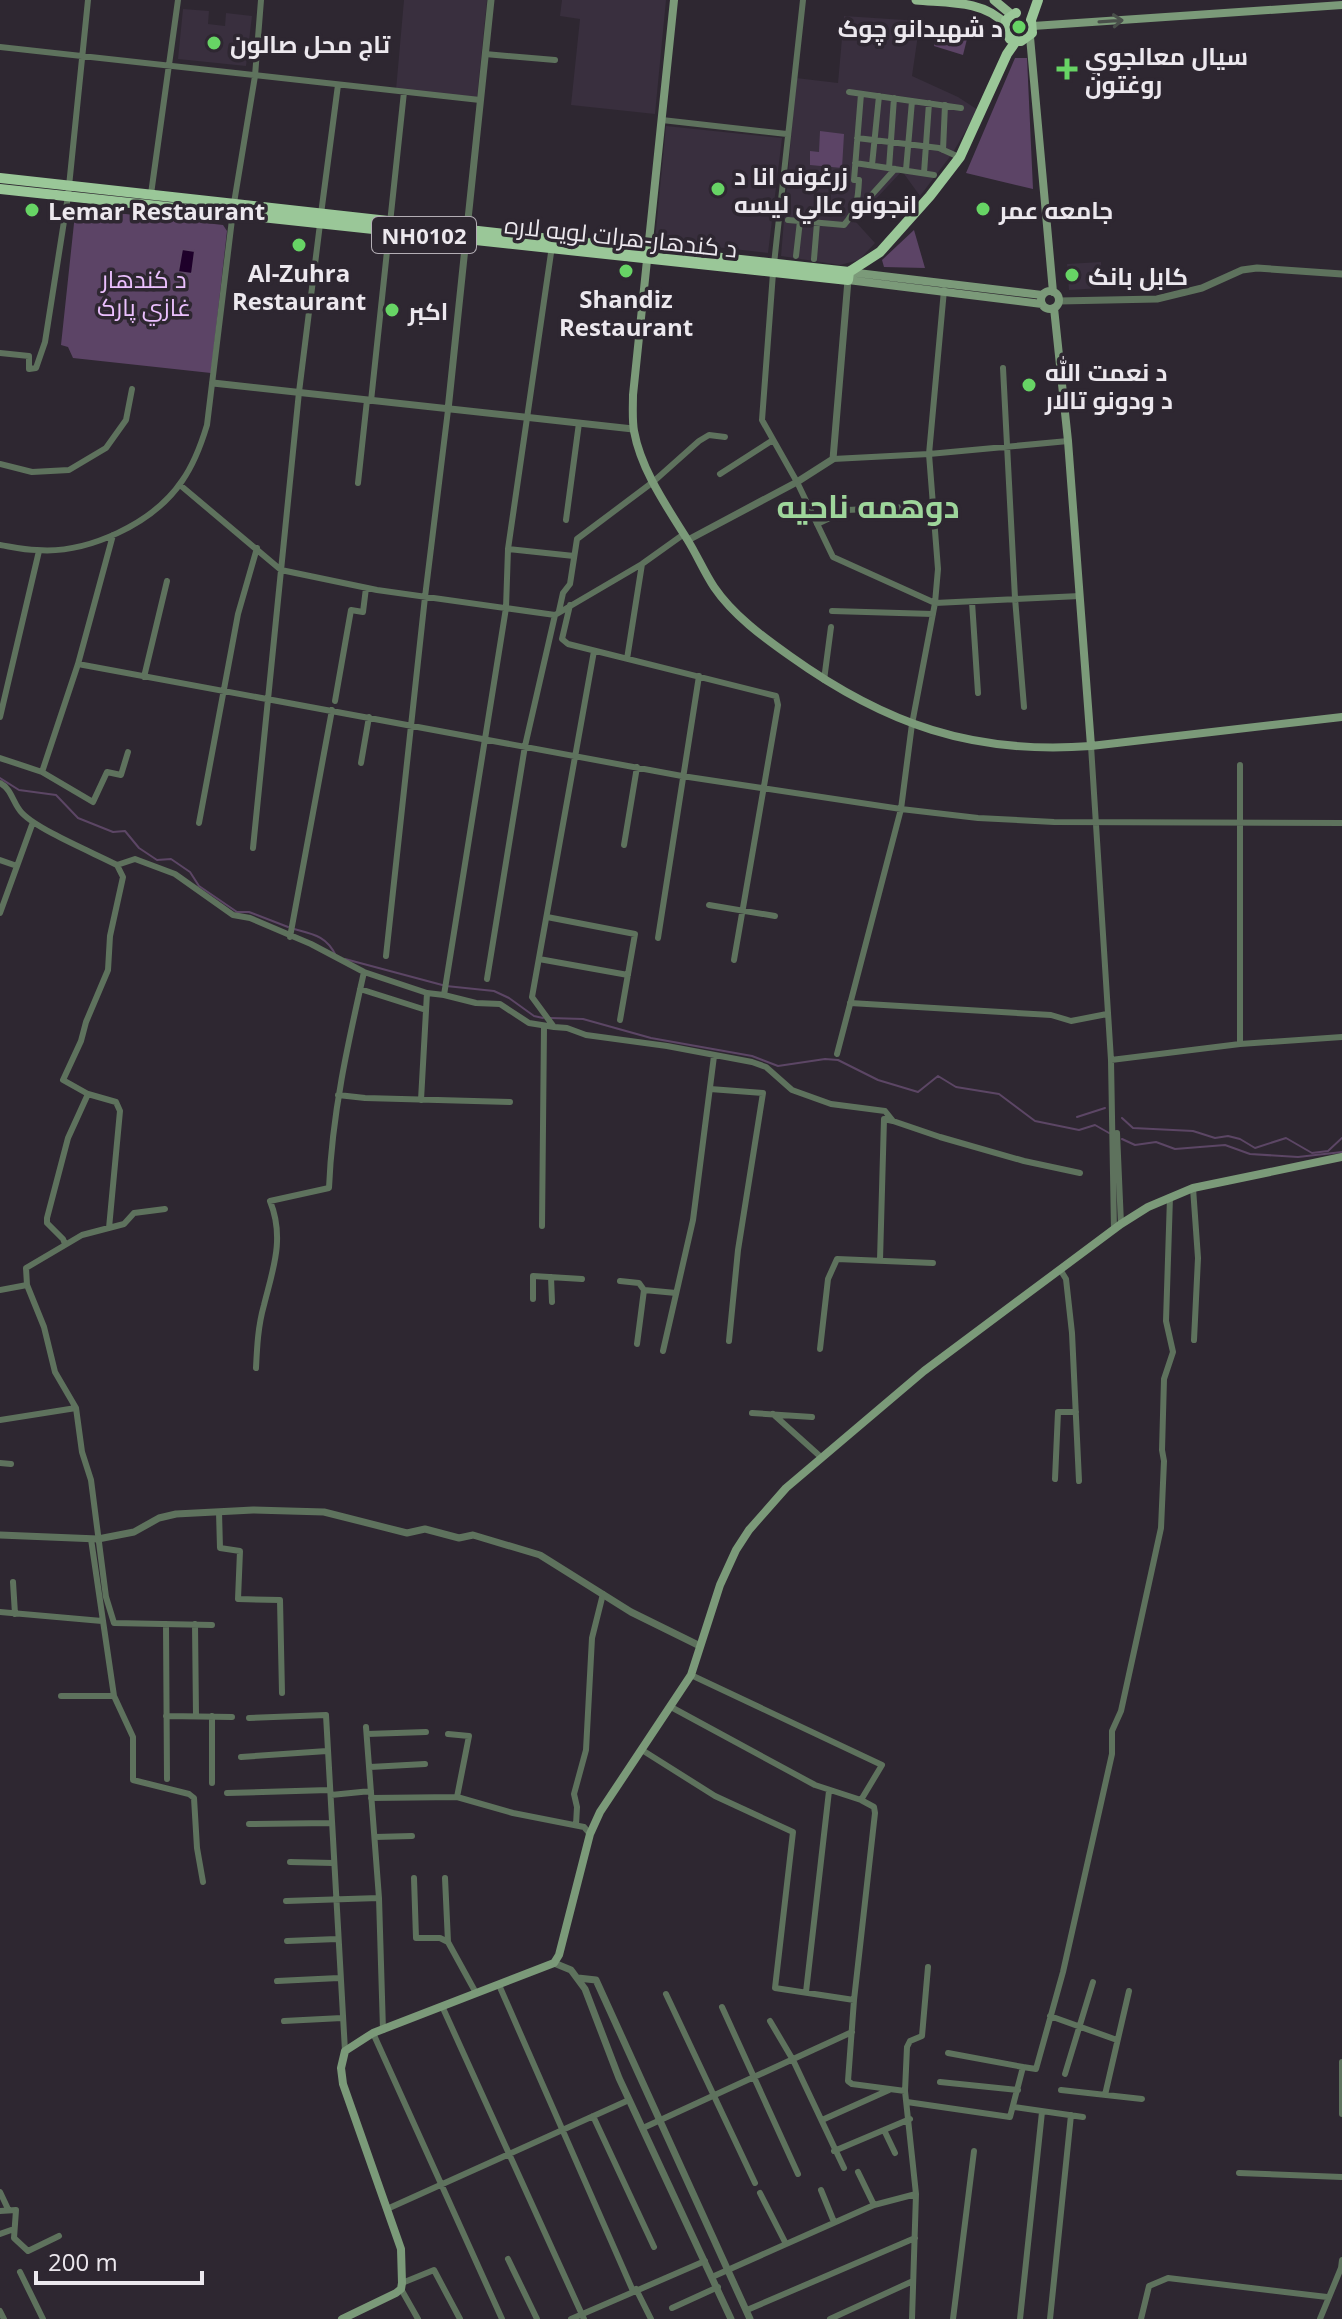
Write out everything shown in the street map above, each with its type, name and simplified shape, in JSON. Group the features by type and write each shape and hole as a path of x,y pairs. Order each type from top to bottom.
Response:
{"highway":[{"path":"848,276 880,252 960,157 1007,54 1031,27 1038,0"},
{"path":"1016,41 1007,35 1013,14 1025,14 1031,27"},
{"name":"د کندهار-هرات لويه لاره","path":"0,178 69,191 848,276"},
{"name":"د کندهار-هرات لويه لاره","path":"0,189 69,191"}],"main road":[{"path":"674,0 633,395 633,429 653,482 715,589 756,632 853,698 912,724 955,736 1005,746 1050,749 1342,717"},
{"path":"916,0 984,8 998,15 1013,14"},
{"path":"994,0 1013,14"},
{"path":"1091,746 1068,441 1031,27 1342,5"},
{"path":"848,276 1042,300 1053,292"},
{"path":"1042,300 1048,309 1056,304"},
{"path":"342,2319 401,2286 401,2249 343,2084 341,2068 345,2051 373,2033 554,1963 565,1935 590,1834 600,1812 691,1675 720,1585 749,1530 786,1488 924,1371 1117,1228 1170,1197 1193,1188 1342,1157"}],"street":[{"path":"0,353 29,356 29,369 36,368 45,342 69,191 88,0"},
{"path":"150,200 178,0"},
{"path":"0,545 39,551 94,543 113,535 136,523 180,485 196,458 207,425 213,383 233,209 255,76 261,0"},
{"path":"386,956 491,0"},
{"path":"803,0 760,414 833,557 935,603 1080,596"},
{"path":"0,47 480,100"},
{"path":"485,54 555,60"},
{"path":"253,848 299,392 338,85"},
{"path":"358,483 404,92"},
{"path":"849,92 961,108"},
{"path":"788,220 844,225 855,212 858,205 859,180 854,180 861,94"},
{"path":"872,165 879,96"},
{"path":"859,209 892,168 894,98"},
{"path":"906,170 912,101"},
{"path":"924,173 929,103"},
{"path":"943,150 945,105"},
{"path":"662,120 787,134"},
{"path":"857,138 925,146 960,157"},
{"path":"855,163 934,175"},
{"path":"796,256 800,221"},
{"path":"814,259 817,223"},
{"path":"444,995 506,608 508,549 552,244"},
{"path":"1056,304 1157,299 1202,288 1242,270 1257,268 1342,274"},
{"path":"833,459 848,276"},
{"path":"837,1054 901,809 912,724 935,603 938,569 929,454 944,287"},
{"path":"1003,368 1005,447 1024,707"},
{"path":"213,383 633,429"},
{"path":"0,464 32,472 69,470 106,448 126,420 132,389"},
{"path":"566,520 579,423"},
{"path":"487,979 525,746 557,614 563,593 570,584 576,543 581,535 653,482 699,441 709,435 725,437"},
{"path":"720,474 773,440"},
{"path":"180,485 281,570 366,588 557,614 686,537 797,482 833,459 1068,441"},
{"path":"817,524 847,510 931,506"},
{"path":"42,772 78,664 113,535"},
{"path":"199,823 238,614 257,548"},
{"path":"508,549 574,556"},
{"path":"0,717 39,551"},
{"path":"627,659 642,564"},
{"path":"144,677 167,581"},
{"path":"335,701 351,610 363,612 366,588"},
{"path":"972,602 978,693"},
{"path":"570,605 562,639 594,651 776,696 778,705 734,960"},
{"path":"832,611 933,614"},
{"path":"824,680 831,627"},
{"path":"542,1226 550,1026 532,997 594,651"},
{"path":"78,664 682,776 901,809 978,818 1096,823 1342,823"},
{"path":"658,938 699,676"},
{"path":"291,931 332,710"},
{"path":"361,763 369,717"},
{"path":"1091,746 1111,1060 1117,1228"},
{"path":"0,758 42,772 93,802 107,772 121,775 128,752"},
{"path":"1240,765 1240,1044"},
{"path":"624,845 637,767"},
{"path":"0,783 7,787 20,812 33,822 117,865 123,877 110,936 108,970 63,1080 88,1094 116,1102 120,1111 109,1228"},
{"path":"0,913 2,899 33,822"},
{"path":"117,865 135,859 175,874 233,915 291,931 364,972 427,993 476,1003 500,1004 529,1023 567,1028 586,1035 667,1046 766,1067 792,1090 831,1104 885,1111 893,1121"},
{"path":"0,860 17,866"},
{"path":"709,905 775,916"},
{"path":"547,917 635,934 620,1020"},
{"path":"539,959 628,975"},
{"path":"256,1368 258,1330 279,1244 270,1201 329,1188 331,1142 338,1095 364,972"},
{"path":"360,989 426,1010"},
{"path":"421,1100 427,993"},
{"path":"850,1003 1051,1015 1071,1021 1107,1014"},
{"path":"1111,1060 1240,1044 1342,1037"},
{"path":"663,1351 693,1220 714,1056"},
{"path":"710,1089 763,1093 738,1250 729,1341"},
{"path":"65,1244 47,1223 47,1218 68,1138 88,1094"},
{"path":"338,1095 510,1102"},
{"path":"880,1260 884,1119 1024,1161 1080,1173"},
{"path":"1193,1188 1198,1258 1194,1340"},
{"path":"948,2053 1036,2069 1050,2016 1112,1754 1112,1731 1121,1711 1161,1528 1164,1379 1173,1352 1166,1321 1170,1197"},
{"path":"165,1209 134,1213 124,1224 82,1235 26,1268 27,1285 44,1327 55,1372 76,1408 82,1452 91,1480 102,1621 114,1696 133,1737 134,1781 189,1794 194,1798 203,1882"},
{"path":"820,1349 828,1279 837,1259 933,1263"},
{"path":"1061,1271 1066,1279 1072,1333 1079,1481"},
{"path":"533,1299 533,1276 582,1279"},
{"path":"551,1277 552,1302"},
{"path":"620,1281 639,1283 644,1290 637,1344"},
{"path":"0,1290 27,1285"},
{"path":"644,1290 676,1293"},
{"path":"0,1420 76,1408"},
{"path":"1055,1479 1058,1412 1076,1412"},
{"path":"752,1413 812,1417"},
{"path":"773,1414 822,1458"},
{"path":"0,1463 11,1464"},
{"path":"219,1512 220,1548 240,1551 238,1599 280,1600 282,1693"},
{"path":"0,1535 95,1539 134,1532 159,1518 176,1514 219,1512 324,1512 407,1533 425,1529 459,1538 473,1535 540,1555 631,1612 700,1646"},
{"path":"95,1539 114,1623 212,1625"},
{"path":"13,1582 15,1614"},
{"path":"576,1825 574,1794 586,1750 592,1638 603,1594"},
{"path":"0,1612 102,1621"},
{"path":"166,1624 167,1779"},
{"path":"195,1624 196,1716"},
{"path":"691,1675 882,1765 861,1800"},
{"path":"61,1696 114,1696"},
{"path":"671,1707 829,1791 874,1807 854,2000 849,2083 905,2091"},
{"path":"249,1718 325,1714 345,2051"},
{"path":"166,1716 232,1717"},
{"path":"212,1716 212,1783"},
{"path":"383,2030 379,1898 366,1730 426,1732"},
{"path":"448,1734 469,1736 457,1797"},
{"path":"642,1750 715,1796 793,1832 775,1988 854,2000"},
{"path":"241,1757 327,1751"},
{"path":"370,1767 425,1764"},
{"path":"806,1992 829,1791"},
{"path":"227,1793 457,1797 513,1813 584,1827 590,1834"},
{"path":"249,1824 331,1823"},
{"path":"375,1837 412,1836"},
{"path":"290,1862 333,1863"},
{"path":"414,1878 416,1938 440,1938 448,1942"},
{"path":"445,1878 448,1942 476,1993"},
{"path":"286,1901 379,1898"},
{"path":"287,1941 337,1939"},
{"path":"554,1963 571,1970 585,1989 629,2100 731,2319"},
{"path":"912,2319 916,2194 905,2091 907,2047 910,2041 922,2036 924,2030 928,1967"},
{"path":"277,1981 339,1978"},
{"path":"578,1978 596,1980 730,2269 750,2319"},
{"path":"1065,2074 1093,1982"},
{"path":"499,1985 561,2130 651,2319"},
{"path":"1105,2095 1129,1991"},
{"path":"666,1994 755,2183"},
{"path":"442,2006 583,2317"},
{"path":"722,2007 798,2174"},
{"path":"1050,2016 1117,2040"},
{"path":"284,2021 342,2018"},
{"path":"770,2021 793,2060 844,2168"},
{"path":"643,2128 852,2032"},
{"path":"373,2033 502,2319"},
{"path":"1342,2062 1342,2114"},
{"path":"907,2102 1010,2117 1023,2067"},
{"path":"940,2082 1018,2090"},
{"path":"822,2120 892,2089"},
{"path":"1061,2090 1142,2099"},
{"path":"387,2209 629,2100"},
{"path":"1014,2107 1083,2117"},
{"path":"1020,2319 1042,2112"},
{"path":"1050,2319 1071,2115"},
{"path":"593,2116 654,2247"},
{"path":"834,2151 910,2119"},
{"path":"884,2130 895,2153"},
{"path":"953,2319 974,2151"},
{"path":"858,2172 874,2205"},
{"path":"1239,2173 1342,2177"},
{"path":"821,2190 834,2222"},
{"path":"0,2192 4,2210 16,2211 14,2238 28,2251 59,2236"},
{"path":"760,2193 786,2244"},
{"path":"712,2277 874,2205 916,2194"},
{"path":"0,2234 14,2229"},
{"path":"747,2310 915,2238"},
{"path":"508,2259 537,2319"},
{"path":"1320,2319 1342,2260"},
{"path":"571,2319 583,2317 635,2290 705,2261"},
{"path":"418,2319 401,2286 434,2270 460,2319"},
{"path":"20,2272 43,2319"},
{"path":"1141,2319 1149,2286 1168,2278 1327,2297"},
{"path":"830,2319 913,2281"},
{"path":"672,2308 718,2287"},
{"path":"0,2311 4,2319"}],"shaded area":[{"path":"404,0 487,0 477,97 396,90"},
{"path":"562,0 666,0 655,114 571,105 580,19 560,16"},
{"name":"تاج محل صالون","path":"183,9 209,11 208,24 225,26 226,13 252,16 246,66 178,59"},
{"path":"844,16 920,21 912,76 978,110 952,154 920,196 902,171 855,221 875,243 859,260 840,265 781,256 796,78 838,83"},
{"name":"زرغونه انا د انجونو عالي لیسه","path":"666,126 782,138 768,253 655,240"},
{"path":"182,249 195,251 192,274 178,272"},
{"name":"کابل بانک","path":"1101,262 1102,288 1069,290 1067,264"}],"green space":[{"path":"939,27 969,31 963,55 934,46"},
{"path":"1015,58 1027,58 1033,189 966,173"},
{"path":"820,131 844,134 842,168 810,165 810,151 819,152"},
{"name":"د کندهار غازي پارک","path":"81,209 223,225 227,231 211,373 73,358 68,347 61,345 75,214"},
{"path":"914,230 925,268 884,267 882,260"}],"waterway":[{"path":"0,778 19,790 56,795 78,818 113,832 125,831 139,848 157,860 171,859 190,872 199,886 237,912 249,912 288,927"},
{"path":"294,929 324,940 336,956"},
{"path":"345,959 446,986 494,991 534,1016 543,1018"},
{"path":"550,1018 583,1019 651,1038 752,1056 778,1066 838,1060 878,1080 918,1092 938,1076 956,1087 999,1094 1035,1121 1079,1130 1095,1125 1109,1133"},
{"path":"1077,1117 1105,1108"},
{"path":"1122,1118 1133,1128 1193,1131 1215,1138 1228,1136 1255,1148 1286,1138 1312,1153 1328,1151 1342,1138"},
{"path":"1122,1139 1135,1145 1156,1142 1175,1149 1225,1145 1250,1154 1298,1157 1342,1152"}],"place":[{"name":"د شهيدانو چوک","path":"1019,27"},
{"name":"تاج محل صالون","path":"214,43"},
{"name":"سيال معالجوي روغتون","path":"1067,69"},
{"name":"زرغونه انا د انجونو عالي لیسه","path":"718,189"},
{"name":"جامعه عمر","path":"983,209"},
{"name":"Lemar Restaurant","path":"32,210"},
{"name":"Al-Zuhra Restaurant","path":"299,245"},
{"name":"Shandiz Restaurant","path":"626,271"},
{"name":"کابل بانک","path":"1072,275"},
{"name":"اکبر","path":"392,310"},
{"name":"د نعمت الله د ودونو تالار","path":"1029,385"}],"district":[{"name":"دوهمه ناحیه","path":"868,505"}]}
